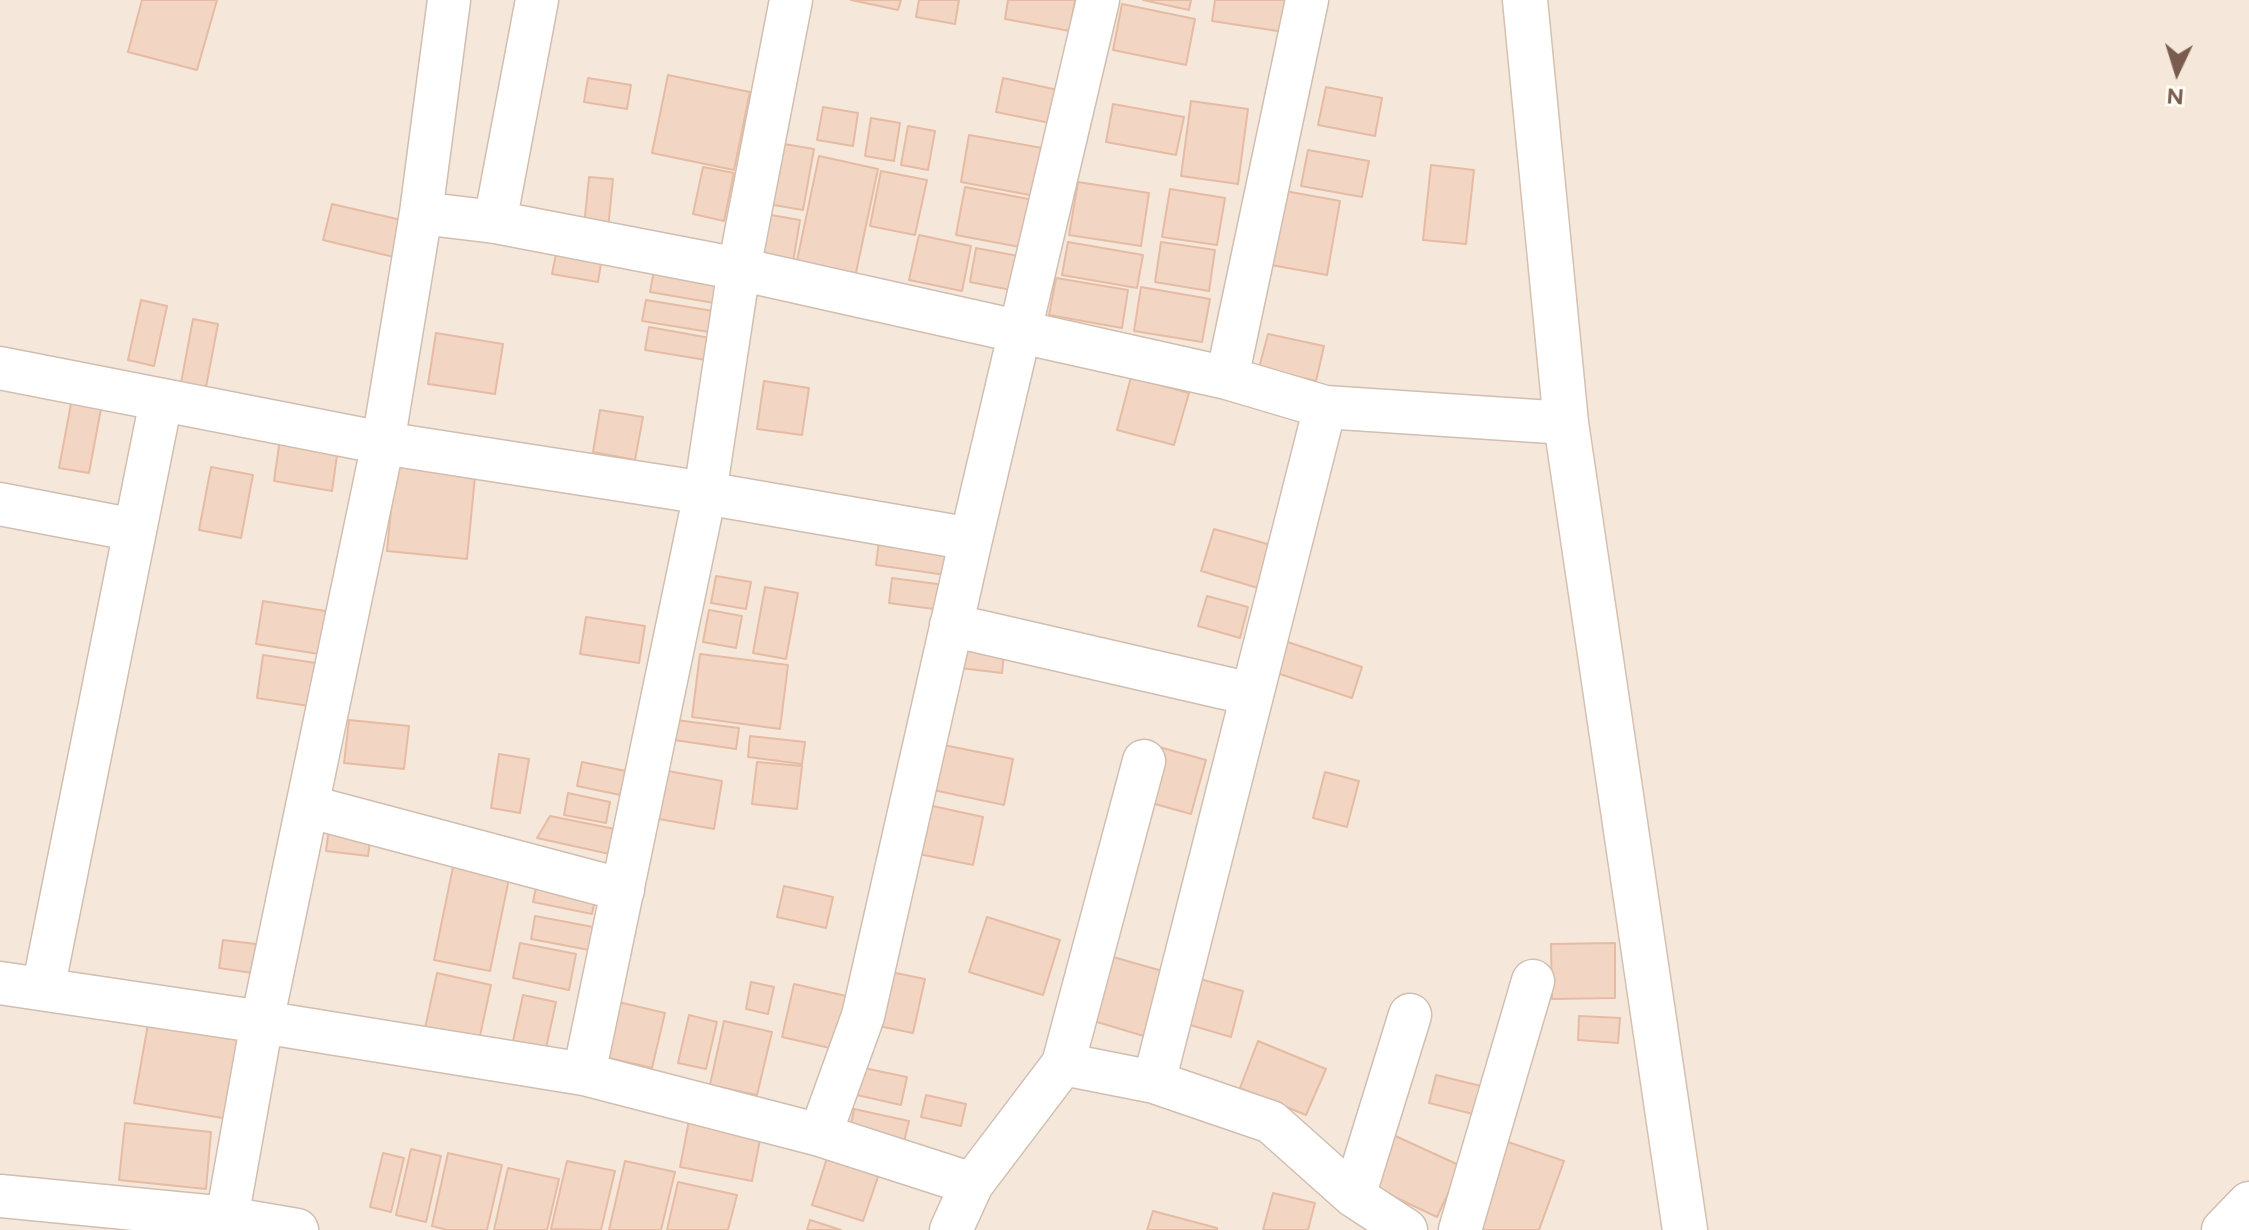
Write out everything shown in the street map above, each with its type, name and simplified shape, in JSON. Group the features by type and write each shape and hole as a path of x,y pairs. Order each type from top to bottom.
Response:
{"main road":[{"path":"1525,0 1566,423 1685,1230"}],"street":[{"path":"227,1218 262,1022 383,443 421,213 449,0"},
{"path":"495,222 537,0"},
{"path":"584,1074 705,493 739,269 791,0"},
{"path":"820,1135 863,1016 1098,0"},
{"path":"1227,378 1307,0"},
{"path":"421,213 495,222 739,269 1227,378 1325,407 1566,423"},
{"path":"0,368 383,443 705,493 971,539"},
{"path":"43,989 161,401"},
{"path":"1154,1082 1325,407"},
{"path":"0,504 135,530"},
{"path":"951,625 1251,694"},
{"path":"951,1230 972,1184 1063,1064 1144,761"},
{"path":"307,806 623,890"},
{"path":"1460,1230 1533,981"},
{"path":"0,983 584,1074 820,1135 972,1184"},
{"path":"1354,1196 1410,1015"},
{"path":"1063,1064 1154,1082 1271,1122 1354,1196 1406,1230"},
{"path":"0,1196 227,1218 297,1230"},
{"path":"2223,1230 2249,1203"}],"shaded area":[{"path":"0,0 2249,0 2249,1230 0,1230"}],"building":[{"path":"142,0 217,0 197,70 128,52"},
{"path":"851,0 901,0 898,10"},
{"path":"919,0 959,0 955,24 916,17"},
{"path":"1008,0 1075,0 1070,31 1005,19"},
{"path":"1143,0 1191,0 1189,10"},
{"path":"1215,0 1289,0 1284,32 1212,21"},
{"path":"1122,4 1195,19 1186,65 1113,50"},
{"path":"668,75 750,92 734,170 652,153"},
{"path":"588,78 631,85 627,109 584,102"},
{"path":"1003,78 1067,92 1060,125 996,112"},
{"path":"1326,87 1382,98 1375,136 1318,125"},
{"path":"1191,101 1248,109 1238,184 1181,176"},
{"path":"1113,104 1184,117 1176,155 1106,142"},
{"path":"823,107 858,113 853,146 817,140"},
{"path":"871,118 900,123 894,161 865,156"},
{"path":"908,126 935,131 928,170 901,165"},
{"path":"969,135 1048,149 1040,197 961,182"},
{"path":"772,142 814,149 803,210 762,203"},
{"path":"1308,150 1369,161 1362,197 1301,186"},
{"path":"819,156 878,169 854,282 795,270"},
{"path":"1431,165 1474,170 1466,244 1423,240"},
{"path":"703,167 734,173 724,221 693,214"},
{"path":"881,171 927,180 915,235 870,226"},
{"path":"589,177 613,179 608,229 584,226"},
{"path":"1078,182 1149,193 1141,246 1069,235"},
{"path":"965,187 1034,200 1025,248 956,235"},
{"path":"1170,189 1225,198 1217,245 1162,237"},
{"path":"1285,191 1340,201 1327,275 1271,265"},
{"path":"332,204 410,222 402,259 323,240"},
{"path":"759,213 800,220 792,268 751,261"},
{"path":"919,235 971,246 962,291 909,280"},
{"path":"1068,242 1143,255 1137,288 1062,275"},
{"path":"1161,242 1215,250 1209,291 1155,282"},
{"path":"976,248 1018,256 1011,290 970,282"},
{"path":"557,249 602,257 598,282 552,274"},
{"path":"654,270 718,281 714,303 650,292"},
{"path":"1056,278 1128,290 1122,328 1049,315"},
{"path":"1141,287 1210,299 1202,342 1134,331"},
{"path":"141,300 167,306 154,366 128,360"},
{"path":"646,300 713,311 709,332 642,321"},
{"path":"193,319 218,324 206,387 181,383"},
{"path":"649,327 710,338 706,360 645,350"},
{"path":"436,333 503,344 495,394 428,384"},
{"path":"1268,334 1324,346 1316,381 1259,368"},
{"path":"1131,377 1189,393 1174,445 1117,430"},
{"path":"764,381 809,388 802,435 757,429"},
{"path":"73,393 103,398 89,473 59,468"},
{"path":"600,410 643,417 635,460 593,452"},
{"path":"280,439 338,448 332,491 274,481"},
{"path":"396,458 476,466 467,559 387,551"},
{"path":"211,467 253,475 241,538 199,530"},
{"path":"1214,529 1271,545 1258,588 1201,571"},
{"path":"879,541 957,552 953,576 876,565"},
{"path":"716,576 751,582 746,609 711,603"},
{"path":"892,578 945,585 941,610 889,603"},
{"path":"765,587 798,593 786,659 753,653"},
{"path":"1207,596 1248,607 1240,638 1198,626"},
{"path":"263,601 332,612 325,655 256,644"},
{"path":"709,610 742,616 736,648 703,642"},
{"path":"586,617 645,626 639,663 580,654"},
{"path":"1282,640 1362,667 1352,698 1271,671"},
{"path":"963,648 1004,653 1002,673 960,668"},
{"path":"700,654 788,665 780,729 692,717"},
{"path":"263,655 316,663 309,706 257,698"},
{"path":"349,720 409,726 404,769 344,763"},
{"path":"676,720 739,728 736,749 674,740"},
{"path":"750,736 805,742 802,764 748,757"},
{"path":"929,742 1013,759 1004,805 919,787"},
{"path":"1159,747 1206,760 1191,814 1144,801"},
{"path":"499,754 529,759 520,813 491,808"},
{"path":"582,762 626,771 620,795 577,786"},
{"path":"757,762 802,766 797,809 752,804"},
{"path":"668,771 722,781 714,829 659,819"},
{"path":"1325,772 1359,781 1347,827 1313,818"},
{"path":"568,793 610,802 606,823 564,815"},
{"path":"919,803 983,817 973,865 909,852"},
{"path":"550,816 625,831 614,855 537,838"},
{"path":"329,828 371,834 368,856 326,851"},
{"path":"454,862 510,874 490,971 434,960"},
{"path":"537,883 596,895 592,914 533,902"},
{"path":"784,886 833,897 826,928 777,917"},
{"path":"535,916 593,927 589,950 531,939"},
{"path":"987,917 1060,940 1043,995 969,972"},
{"path":"223,940 256,944 252,973 219,968"},
{"path":"520,943 576,954 569,990 513,978"},
{"path":"1615,943 1615,998 1552,999 1551,944"},
{"path":"1106,955 1166,972 1147,1037 1087,1019"},
{"path":"881,970 925,979 913,1033 869,1024"},
{"path":"437,973 491,985 478,1045 424,1033"},
{"path":"1193,977 1243,991 1231,1037 1180,1022"},
{"path":"751,982 774,987 768,1014 746,1009"},
{"path":"794,984 855,998 843,1051 782,1037"},
{"path":"523,995 556,1002 543,1062 510,1055"},
{"path":"614,1001 665,1013 652,1068 601,1056"},
{"path":"689,1015 717,1022 706,1069 678,1063"},
{"path":"1579,1016 1620,1018 1618,1043 1578,1040"},
{"path":"724,1021 772,1032 757,1095 710,1085"},
{"path":"148,1024 242,1040 228,1119 134,1103"},
{"path":"1258,1041 1326,1069 1306,1115 1240,1088"},
{"path":"854,1066 907,1077 901,1105 848,1093"},
{"path":"1436,1075 1481,1086 1473,1114 1429,1103"},
{"path":"926,1095 966,1104 961,1126 921,1117"},
{"path":"854,1109 909,1121 903,1146 849,1134"},
{"path":"691,1110 763,1124 752,1181 680,1167"},
{"path":"125,1123 211,1132 206,1189 119,1180"},
{"path":"1391,1134 1461,1166 1437,1217 1367,1184"},
{"path":"1502,1140 1564,1161 1539,1230 1478,1230"},
{"path":"411,1149 441,1156 426,1222 396,1215"},
{"path":"383,1153 404,1158 391,1212 370,1207"},
{"path":"448,1153 502,1165 487,1230 447,1230 432,1226"},
{"path":"827,1158 879,1174 863,1221 812,1205"},
{"path":"567,1161 615,1171 601,1230 551,1229"},
{"path":"625,1161 675,1172 661,1230 609,1230"},
{"path":"508,1168 559,1179 547,1230 494,1230"},
{"path":"678,1182 737,1195 728,1230 667,1230"},
{"path":"1273,1193 1315,1203 1308,1230 1263,1230"},
{"path":"1153,1211 1217,1228 1217,1230 1147,1230"},
{"path":"810,1220 841,1230 807,1230"}]}
